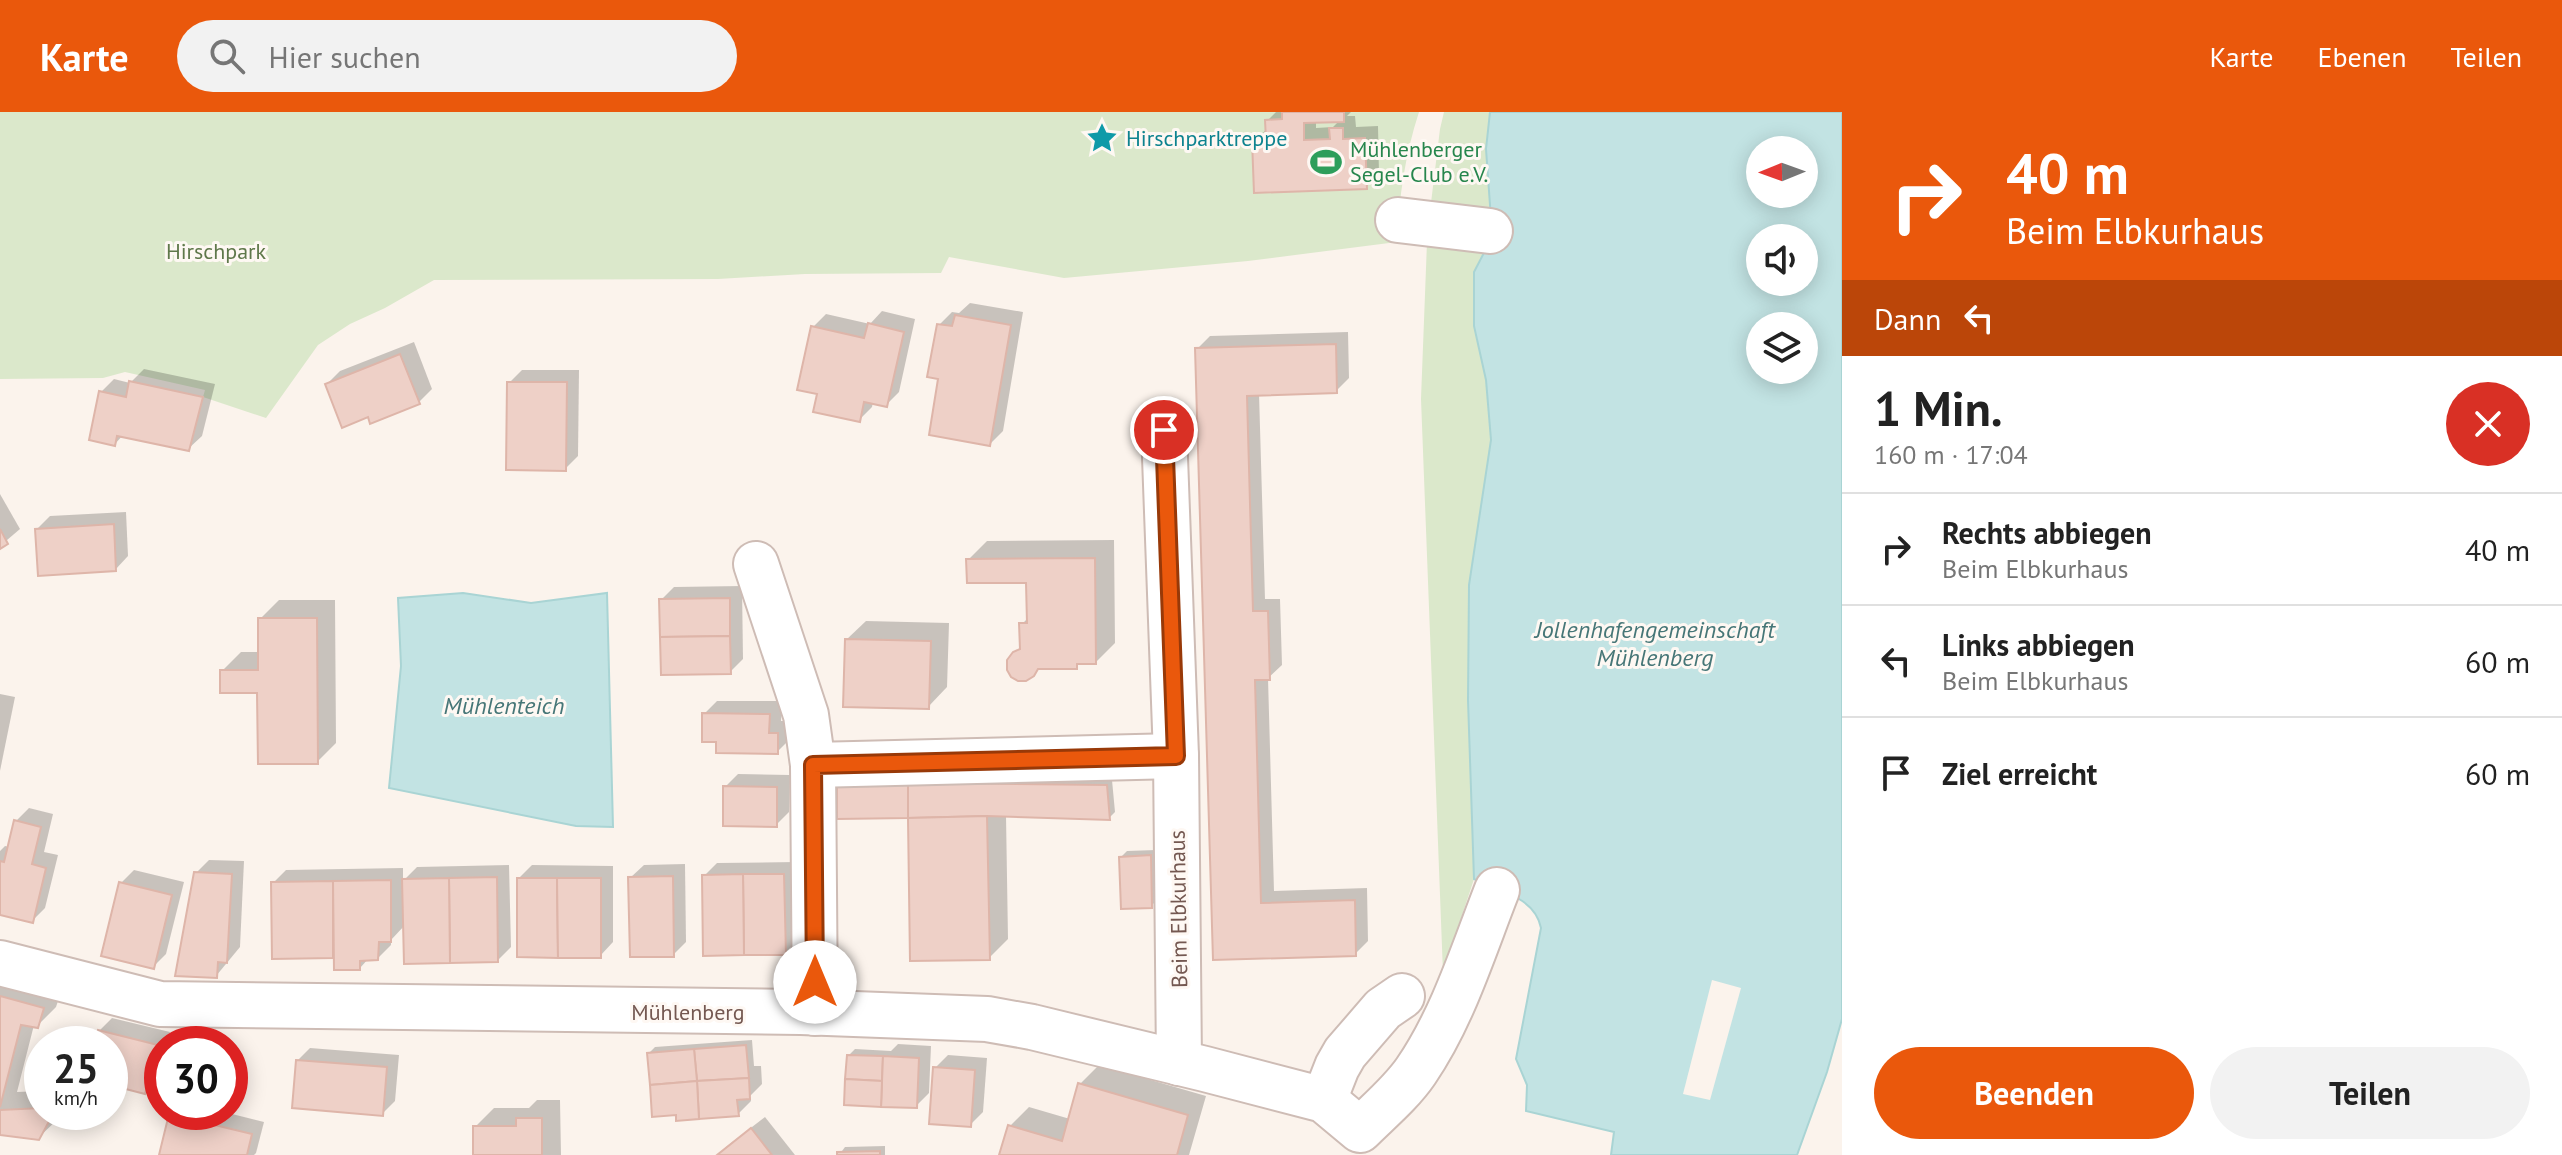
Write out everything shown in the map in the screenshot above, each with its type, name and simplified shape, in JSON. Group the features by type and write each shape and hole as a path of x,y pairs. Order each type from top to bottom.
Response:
{"street":[{"path":"1398,220 1490,231"},
{"name":"Beim Elbkurhaus","path":"1164,430 1176,756 1179,1063"},
{"path":"756,564 806,715 813,765 815,1013"},
{"path":"813,765 1176,756"},
{"name":"Mühlenberg","path":"0,963 160,1004 815,1013 987,1019 1032,1027 1324,1100 1360,1130 1415,1073 1433,1042 1447,1016 1497,890"},
{"path":"1324,1100 1345,1053 1383,1009 1402,996"}],"green space":[{"name":"Hirschpark","path":"0,112 1419,112 1404,176 1397,242 1248,261 1064,278 949,257 941,273 805,274 718,279 434,280 350,324 318,345 266,418 203,397 205,390 125,372 103,378 0,379"},
{"path":"1444,112 1490,112 1486,149 1491,219 1430,211"},
{"path":"1427,242 1487,247 1474,272 1474,326 1486,380 1491,440 1468,700 1474,879 1443,973 1421,399"}],"water":[{"name":"Jollenhafengemeinschaft Mühlenberg","path":"1490,112 1842,112 1842,1019 1827,1072 1797,1155 1611,1155 1614,1132 1526,1111 1527,1085 1516,1059 1541,928 1532,909 1524,902 1474,879 1468,700 1469,585 1491,440 1486,380 1474,326 1474,272 1487,247 1491,219 1486,149"},
{"name":"Mühlenteich","path":"463,593 531,603 607,593 613,827 576,826 389,788 401,666 398,598"}],"pier":[{"path":"1712,980 1741,988 1710,1100 1683,1094"}],"building":[{"name":"Mühlenberger Segel-Club e.V.","path":"1282,112 1344,112 1344,122 1304,123 1304,140 1330,139 1329,128 1343,128 1343,139 1365,138 1367,189 1254,193 1252,140 1266,140 1265,120 1282,119"},
{"path":"955,315 1011,325 990,446 929,435 938,379 927,377 937,324 952,326"},
{"path":"868,323 904,332 887,407 864,402 860,422 813,412 817,394 797,390 811,326 864,338"},
{"path":"1336,344 1337,393 1247,396 1253,611 1268,611 1270,680 1255,680 1261,903 1355,900 1356,956 1213,960 1195,348"},
{"path":"400,354 420,404 370,424 368,417 342,428 325,384"},
{"path":"129,381 203,397 189,451 117,436 115,446 89,440 99,391 126,397"},
{"path":"507,382 567,382 566,471 506,470"},
{"path":"114,524 116,571 38,576 35,529"},
{"path":"0,529 8,544 0,549"},
{"path":"1095,558 1096,664 1077,664 1077,669 1038,669 1026,681 1011,677 1007,660 1020,649 1019,623 1027,623 1026,583 967,583 966,559"},
{"path":"730,598 730,636 660,637 659,599"},
{"path":"258,618 317,618 318,764 258,764 257,693 220,693 220,670 258,670"},
{"path":"730,636 731,674 661,675 660,637"},
{"path":"845,639 931,641 929,709 843,707"},
{"path":"702,713 770,714 769,733 778,733 778,754 716,753 716,742 702,742"},
{"path":"908,783 908,818 837,819 837,785"},
{"path":"908,783 1107,785 1110,820 987,816 908,818"},
{"path":"723,786 777,787 777,827 723,826"},
{"path":"987,816 990,960 910,961 908,818"},
{"path":"14,820 41,827 32,864 46,868 33,923 0,915 0,861 4,862"},
{"path":"1151,855 1152,908 1121,909 1119,857"},
{"path":"194,872 232,874 227,963 218,962 217,978 175,976"},
{"path":"743,874 784,874 786,955 744,955"},
{"path":"743,874 744,955 703,956 702,875"},
{"path":"673,876 674,957 630,957 628,877"},
{"path":"497,877 498,962 450,963 449,878"},
{"path":"449,878 450,963 404,964 402,879"},
{"path":"517,878 557,878 558,958 517,957"},
{"path":"557,878 601,878 601,958 558,958"},
{"path":"391,880 391,942 379,942 378,960 360,961 360,970 334,970 333,881"},
{"path":"333,881 333,958 272,959 271,882"},
{"path":"119,882 172,895 154,969 101,956"},
{"path":"0,996 44,1008 39,1026 21,1025 0,1107"},
{"path":"128,1038 144,1042 144,1094 128,1090"},
{"path":"746,1045 749,1078 697,1081 694,1049"},
{"path":"694,1049 697,1081 650,1085 647,1053"},
{"path":"847,1055 883,1056 882,1081 845,1079"},
{"path":"883,1056 919,1058 917,1108 881,1107"},
{"path":"296,1060 387,1067 383,1116 292,1108"},
{"path":"933,1067 975,1070 971,1127 929,1124"},
{"path":"749,1078 750,1099 737,1100 739,1116 699,1119 697,1081"},
{"path":"845,1079 882,1081 881,1107 844,1105"},
{"path":"697,1081 699,1119 676,1121 676,1115 652,1117 650,1085"},
{"path":"1078,1083 1188,1115 1177,1155 999,1155 1008,1125 1062,1141"},
{"path":"24,1109 24,1130 44,1130 39,1140 0,1135 0,1110"},
{"path":"516,1118 542,1118 542,1155 473,1155 473,1126 516,1126"},
{"path":"751,1128 772,1155 717,1155"},
{"path":"165,1130 235,1130 252,1134 247,1155 159,1155"},
{"path":"880,1151 880,1155 837,1155 837,1152"}],"place":[{"name":"Hirschparktreppe","path":"1102,138"},
{"name":"Mühlenberger Segel-Club e.V.","path":"1326,162"}],"route":[{"path":"815,982 813,765 1176,756 1164,430"}]}
